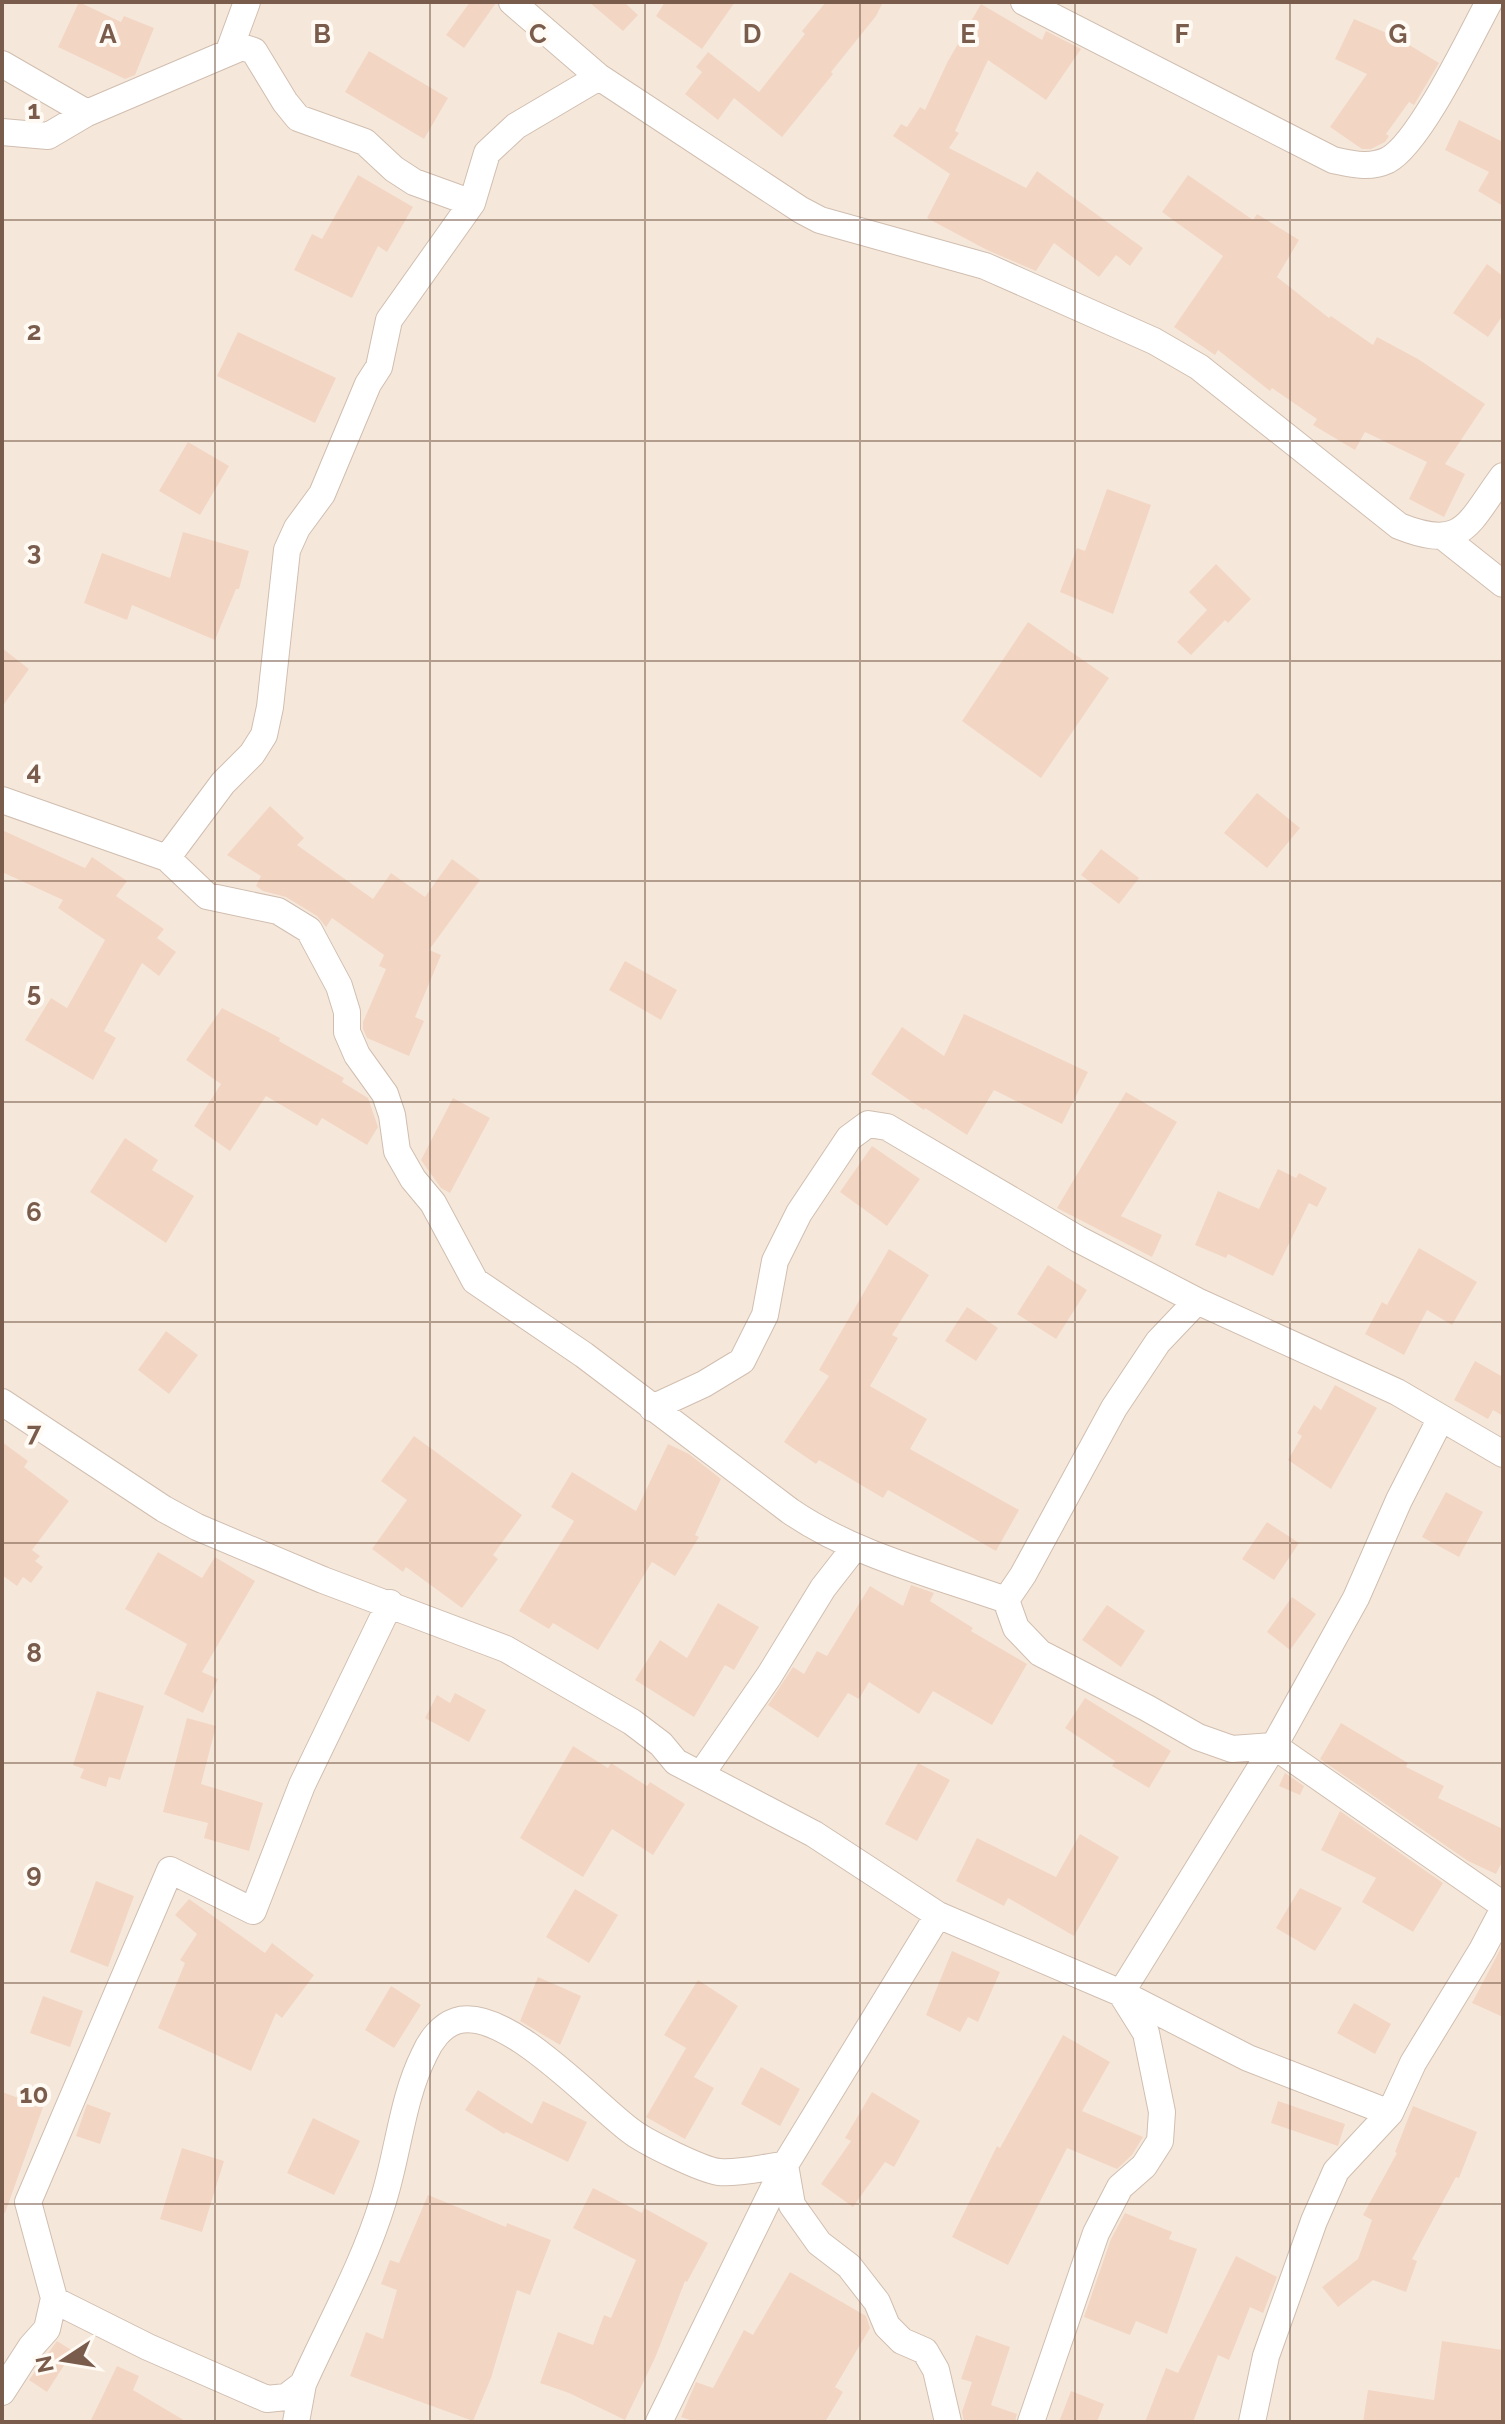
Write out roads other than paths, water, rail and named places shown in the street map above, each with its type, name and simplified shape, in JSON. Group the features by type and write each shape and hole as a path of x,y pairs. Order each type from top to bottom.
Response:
{"street":[{"path":"229,51 247,2"},
{"path":"512,2 599,77 801,210 820,220 985,266 1154,341 1199,367 1399,526 1422,535 1445,538 1503,584"},
{"path":"1024,2 1333,160 1364,167 1389,159 1419,130 1489,2"},
{"path":"2,132 48,136 87,113 242,47 254,51 298,118 365,142 394,169 414,182 472,203"},
{"path":"2,64 87,113"},
{"path":"167,858 223,783 252,754 264,735 270,707 287,550 297,528 322,494 368,384 379,367 389,320 472,203 487,153 516,126 599,77"},
{"path":"1445,538 1463,530 1503,476"},
{"path":"2,800 167,858 207,896 278,911 309,930 339,986 347,1012 347,1032 357,1055 385,1094 392,1115 397,1151 413,1179 433,1203 475,1281 584,1355 819,1532 1006,1600"},
{"path":"652,1408 704,1384 742,1361 765,1315 775,1261 799,1213 849,1138 868,1124 887,1127 1078,1239 1197,1301 1397,1392 1503,1454"},
{"path":"1006,1600 1023,1575 1114,1408 1158,1342 1197,1301"},
{"path":"2,1402 164,1509 232,1543 506,1649 632,1722 661,1744 676,1762 814,1834 938,1915 1121,1993 1248,2058 1390,2113"},
{"path":"1121,1993 1274,1746 1356,1598 1399,1500 1441,1418"},
{"path":"702,1773 769,1676 823,1588 855,1547"},
{"path":"1006,1600 1016,1628 1040,1653 1198,1737 1232,1749 1274,1746 1503,1908 1482,1950 1413,2063 1390,2113 1336,2171 1314,2221 1266,2356 1252,2422"},
{"path":"2,2392 31,2347 47,2329 54,2298 28,2202 170,1870 253,1911 302,1785 390,1603"},
{"path":"659,2422 785,2165 938,1915"},
{"path":"1031,2422 1096,2233 1120,2187 1144,2166 1160,2141 1162,2112 1146,2033 1121,1993"},
{"path":"296,2422 303,2384 364,2251 383,2201 402,2120 423,2055 439,2030 455,2021 470,2019 492,2024 516,2037 560,2070 632,2133 694,2163 718,2172 785,2165"},
{"path":"785,2165 792,2205 819,2243 849,2266 877,2302 887,2326 902,2341 925,2351 936,2370 948,2422"},
{"path":"54,2298 148,2347 267,2399 286,2397 303,2384"}]}
